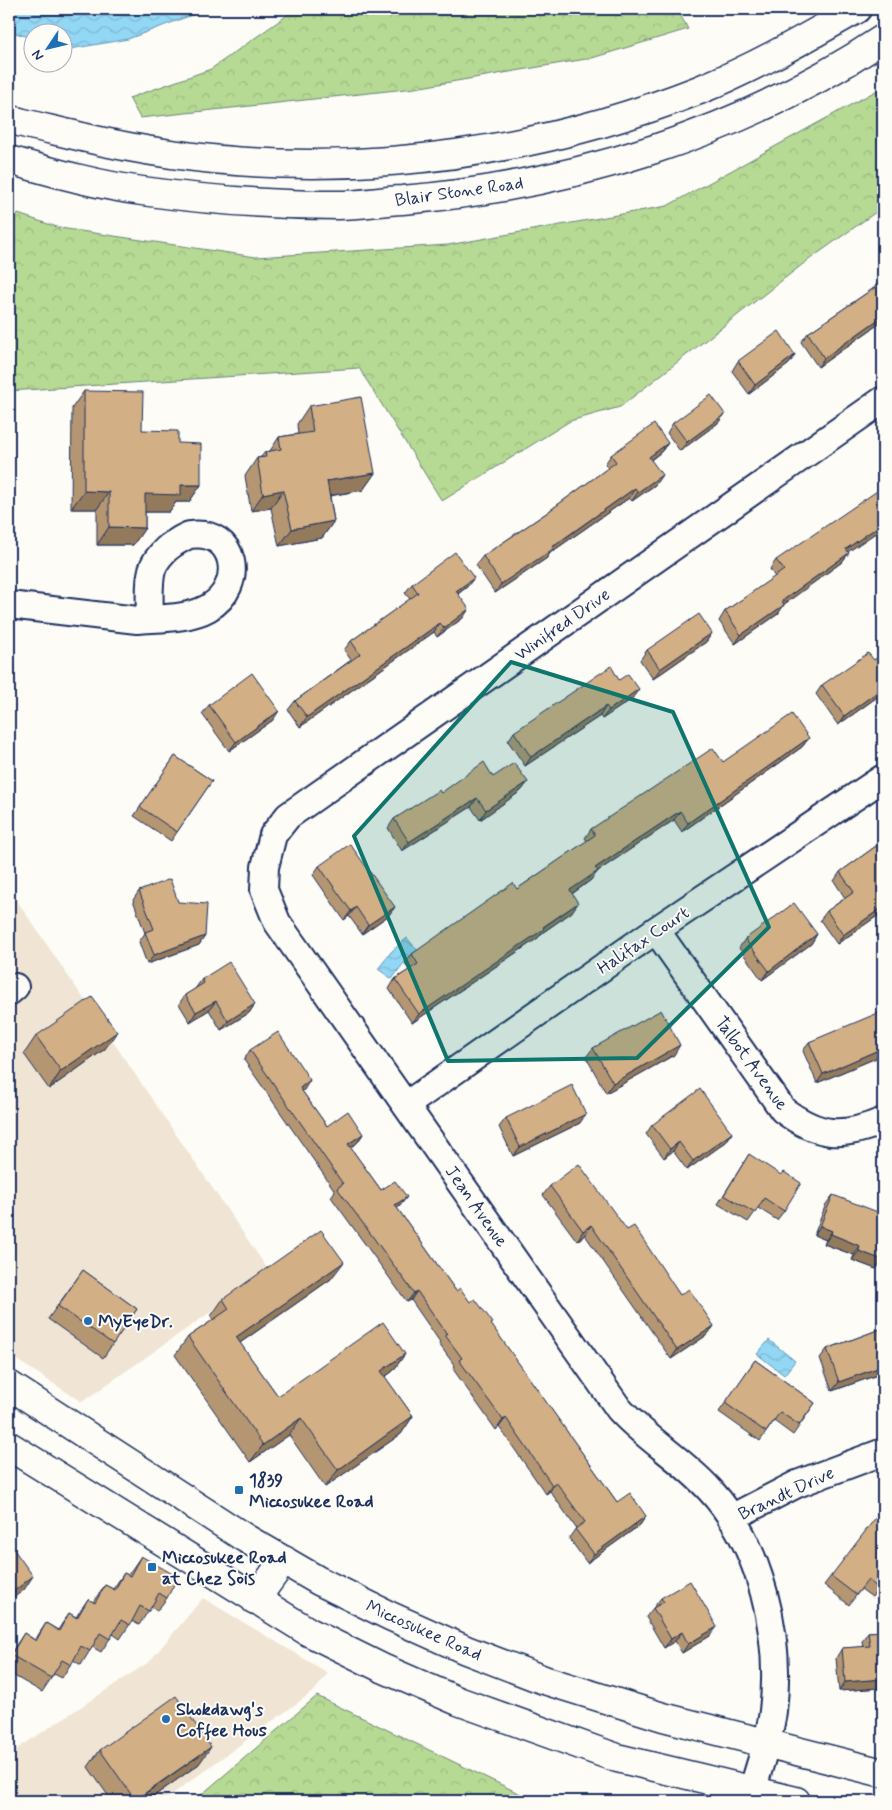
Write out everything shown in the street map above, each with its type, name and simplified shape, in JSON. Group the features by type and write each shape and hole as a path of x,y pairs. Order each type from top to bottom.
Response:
{"street":[{"name":"Blair Stone Road","path":"9,118 138,150 223,161 296,165 376,163 473,152 541,140 624,117 701,90 779,53 857,9"},
{"name":"Blair Stone Road","path":"9,160 57,174 141,191 256,203 340,205 434,197 497,188 582,171 675,142 773,102 858,56 883,39"},
{"name":"Winifred Drive","path":"265,867 273,835 288,816 883,400"},
{"path":"9,605 138,620 150,619"},
{"name":"Halifax Court","path":"406,1105 656,930 883,778"},
{"name":"Jean Avenue","path":"265,867 264,890 277,922 619,1409 636,1428 689,1469 711,1491 731,1518"},
{"name":"Talbot Avenue","path":"656,930 783,1110 801,1123 819,1131 840,1133 860,1131 883,1121"},
{"name":"Miccosukee Road","path":"9,1386 245,1538 319,1581 390,1616 466,1650 544,1680 663,1717 883,1773"},
{"path":"9,1446 255,1600 309,1632 382,1668 458,1700 617,1758 752,1792 796,1801"},
{"name":"Brandt Drive","path":"752,1792 773,1711 775,1658 770,1614 758,1574 731,1518 797,1484 883,1452"},
{"path":"255,1600 284,1560"}],"highlighted area":[{"path":"511,662 673,712 769,927 637,1058 448,1061 354,836"}],"shaded area":[{"path":"9,889 269,1271 82,1402 9,1355"},
{"path":"203,1598 328,1673 315,1690 163,1801 9,1801 9,1754 149,1662"}],"green space":[{"path":"296,9 677,9 688,29 592,58 415,88 140,118 129,98 211,69"},
{"path":"883,87 883,207 803,264 620,407 570,421 442,501 359,368 9,391 9,211 60,228 256,257 448,245 667,206"},
{"path":"317,1696 535,1801 194,1801"}],"water":[{"path":"9,9 208,9 128,39 72,49 72,22 22,22 22,35 9,31"},
{"path":"407,938 418,951 406,960 392,979 378,969 391,952"},
{"path":"769,1340 795,1361 784,1375 757,1354"}],"building":[{"path":"883,278 883,316 824,358 808,333 880,284 878,282"},
{"path":"779,331 795,355 755,385 738,361"},
{"path":"84,391 143,392 142,430 178,431 178,443 201,444 201,485 181,485 181,495 145,494 145,528 109,527 109,492 84,491"},
{"path":"711,395 725,414 687,442 673,423"},
{"path":"361,397 375,473 327,481 334,521 292,529 283,490 263,494 257,458 266,457 265,452 281,449 279,437 313,432 309,406"},
{"path":"654,424 668,443 649,457 662,475 638,492 635,488 552,547 553,549 501,584 483,556 616,462 611,455"},
{"path":"883,487 883,523 846,549 849,553 782,601 784,605 741,635 725,611 784,570 776,560"},
{"path":"455,552 474,578 456,591 469,609 444,628 440,623 307,717 295,701 360,654 351,641 418,593 412,584"},
{"path":"699,614 712,633 660,669 647,650"},
{"path":"868,653 874,660 883,654 883,688 844,716 822,685"},
{"path":"611,666 619,680 628,674 639,689 609,710 606,706 531,757 514,732"},
{"path":"252,673 279,711 236,742 209,705"},
{"path":"792,714 809,738 688,823 680,811 595,868 598,871 570,890 578,903 543,927 544,929 419,1014 395,979 418,964 412,954 513,883 517,889 595,835 591,829 713,748 723,762"},
{"path":"175,756 212,781 177,832 140,807"},
{"path":"484,762 493,777 514,763 528,782 486,810 477,798 409,842 394,819 439,790 441,793"},
{"path":"883,841 883,907 843,935 827,911 854,892 840,872"},
{"path":"350,844 395,907 368,925 356,907 351,911 319,866"},
{"path":"170,879 178,902 207,904 205,936 154,955 145,932 154,929 139,891"},
{"path":"794,903 817,934 769,971 745,939"},
{"path":"229,962 255,1004 228,1021 216,1001 196,1012 185,995 204,983 202,979"},
{"path":"92,997 117,1032 61,1071 36,1036"},
{"path":"661,1010 680,1045 613,1083 593,1048"},
{"path":"878,1013 880,1018 883,1017 883,1048 823,1074 809,1042"},
{"path":"278,1032 310,1080 300,1088 327,1126 348,1111 363,1134 348,1144 381,1190 395,1181 407,1197 395,1205 456,1291 460,1288 470,1302 475,1299 617,1502 630,1493 646,1516 594,1554 575,1529 585,1522 556,1482 552,1485 506,1418 503,1420 459,1360 462,1358 417,1291 414,1293 337,1188 343,1184 250,1050"},
{"path":"572,1085 586,1114 520,1147 506,1118"},
{"path":"700,1089 732,1133 693,1161 679,1142 670,1149 652,1125"},
{"path":"749,1154 781,1175 784,1172 801,1183 784,1211 764,1198 755,1213 724,1195"},
{"path":"579,1164 627,1230 634,1226 680,1295 689,1289 714,1326 677,1350 591,1225 583,1231 550,1186"},
{"path":"833,1195 883,1214 883,1260 859,1251 860,1246 831,1234 832,1231 820,1226"},
{"path":"321,1230 344,1262 236,1337 278,1396 383,1322 405,1354 381,1371 413,1416 338,1470 301,1418 263,1445 188,1337 229,1309 223,1299"},
{"name":"MyEyeDr.","path":"83,1270 137,1309 113,1344 58,1306"},
{"path":"883,1328 883,1366 839,1382 827,1349"},
{"path":"755,1360 815,1403 799,1425 780,1412 766,1432 725,1403"},
{"path":"877,1516 883,1521 883,1555 880,1560 883,1563 883,1582 878,1588 868,1580 856,1595 831,1576"},
{"path":"9,1543 33,1576 9,1595"},
{"path":"141,1556 178,1577 167,1598 159,1593 149,1611 140,1606 130,1625 121,1620 110,1639 100,1633 90,1651 81,1646 71,1665 62,1660 51,1678 11,1655 24,1633 36,1641 46,1623 59,1631 69,1613 77,1618 88,1599 95,1603 105,1585 115,1590 124,1573 130,1576"},
{"path":"690,1581 717,1627 688,1644 682,1632 671,1639 653,1608 664,1602 661,1598"},
{"path":"883,1631 883,1679 845,1682 842,1648 870,1646 868,1632"},
{"path":"176,1696 211,1747 135,1800 100,1750"}],"place":[{"name":"MyEyeDr.","path":"88,1321"},
{"name":"1839 Miccosukee Road","path":"239,1490"},
{"name":"Miccosukee Road at Chez Sois","path":"152,1567"},
{"name":"Shokdawg's Coffee Hous","path":"166,1719"}]}
